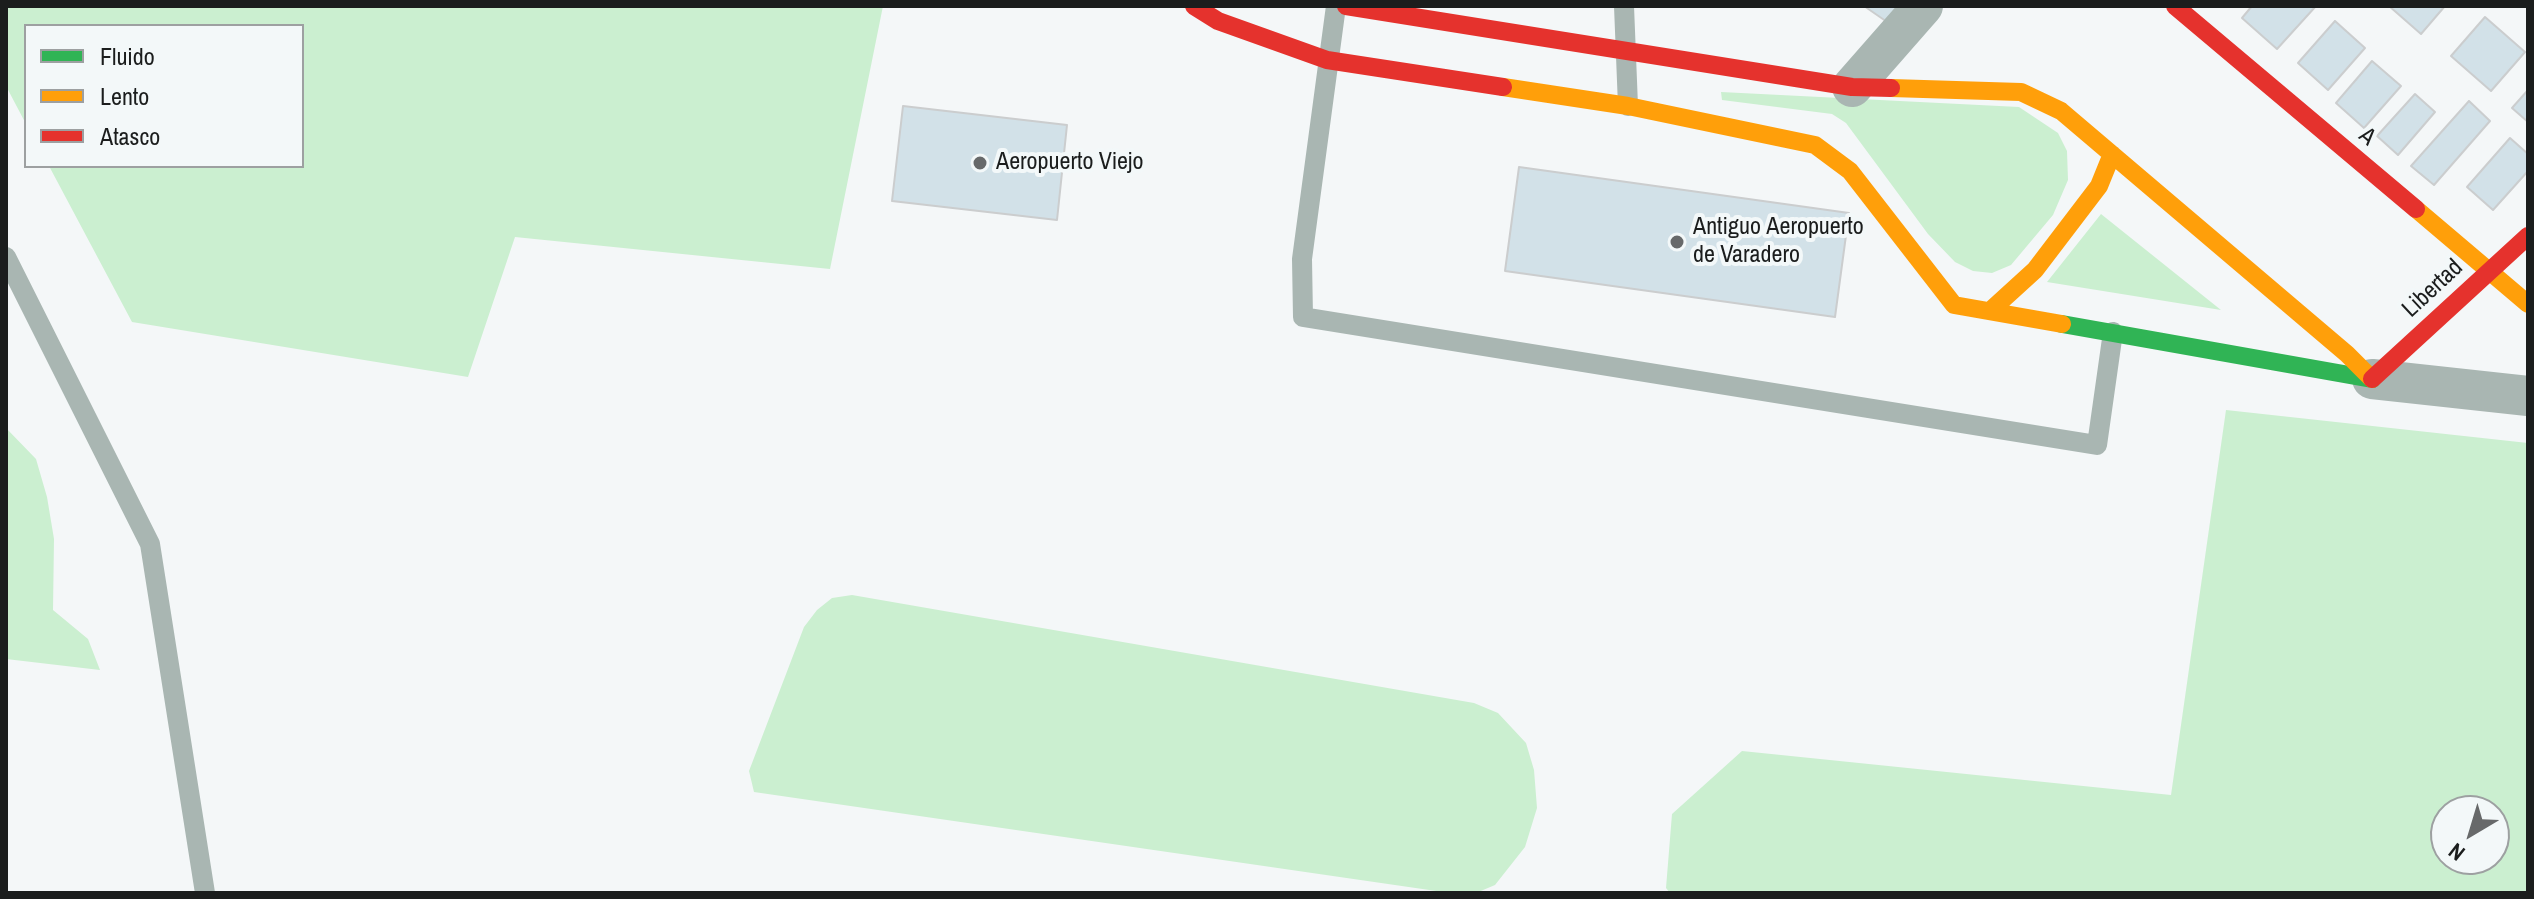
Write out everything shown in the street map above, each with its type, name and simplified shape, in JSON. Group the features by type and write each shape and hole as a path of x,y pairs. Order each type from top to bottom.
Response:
{"street":[{"path":"1194,6 1218,21 1327,60 1628,106 1815,145 1850,171 1954,305 2372,379 2528,396"},
{"path":"1346,6 1852,87 2021,92 2061,111 2347,354 2372,379"},
{"path":"1852,87 1923,6"},
{"name":"A","path":"2175,6 2528,304"},
{"path":"1990,311 2044,258 2099,186 2112,154"},
{"name":"Libertad","path":"2372,379 2528,236"}],"lane":[{"path":"1336,6 1302,259 1303,317 2097,445 2113,332"},
{"path":"1624,6 1628,106"},
{"path":"6,257 150,544 205,893"}],"green space":[{"path":"6,6 883,6 830,269 515,237 468,377 132,322 50,168 304,168 304,24 24,24 24,120 6,86"},
{"path":"1721,92 2019,107 2058,133 2067,151 2068,180 2053,215 2011,265 1992,273 1973,271 1955,262 1928,234 1846,123 1832,114 1722,100"},
{"path":"2101,214 2221,310 2047,282"},
{"path":"2226,410 2528,443 2528,893 1670,893 1666,888 1672,814 1742,751 2171,795"},
{"path":"6,428 36,459 47,497 54,539 53,610 88,639 100,670 6,659"},
{"path":"852,595 1474,703 1498,713 1526,743 1534,770 1537,808 1525,847 1495,885 1476,893 1450,893 754,792 749,771 804,627 817,610 832,598"}],"building":[{"path":"1864,6 1903,6 1890,24"},
{"path":"2252,6 2316,6 2277,49 2242,18"},
{"path":"2389,6 2445,6 2421,34"},
{"path":"2485,17 2525,52 2491,91 2451,56"},
{"path":"2335,21 2365,48 2328,90 2298,63"},
{"path":"2372,61 2401,86 2364,128 2336,103"},
{"path":"2528,90 2528,122 2512,108"},
{"path":"2415,94 2435,112 2398,155 2377,136"},
{"path":"2469,101 2490,121 2434,185 2411,166"},
{"name":"Aeropuerto Viejo","path":"903,106 1067,125 1057,220 892,201"},
{"path":"2510,138 2528,154 2528,171 2493,210 2467,187"},
{"name":"Antiguo Aeropuerto de Varadero","path":"1519,167 1849,213 1835,317 1505,271"}],"traffic: fast":[{"path":"2062,324 2372,379"}],"traffic: slow":[{"path":"1503,87 1628,106 1815,145 1850,171 1954,305 2062,324"},
{"path":"1891,88 2021,92 2061,111 2347,354 2372,379"},
{"path":"1990,311 2035,270 2099,186 2112,154"},
{"path":"2416,209 2528,304"}],"traffic: jam":[{"path":"1194,6 1218,21 1327,60 1503,87"},
{"path":"1346,6 1852,87 1891,88"},
{"path":"2175,6 2416,209"},
{"path":"2372,379 2528,236"}],"place":[{"name":"Aeropuerto Viejo","path":"980,163"},
{"name":"Antiguo Aeropuerto de Varadero","path":"1677,242"}]}
